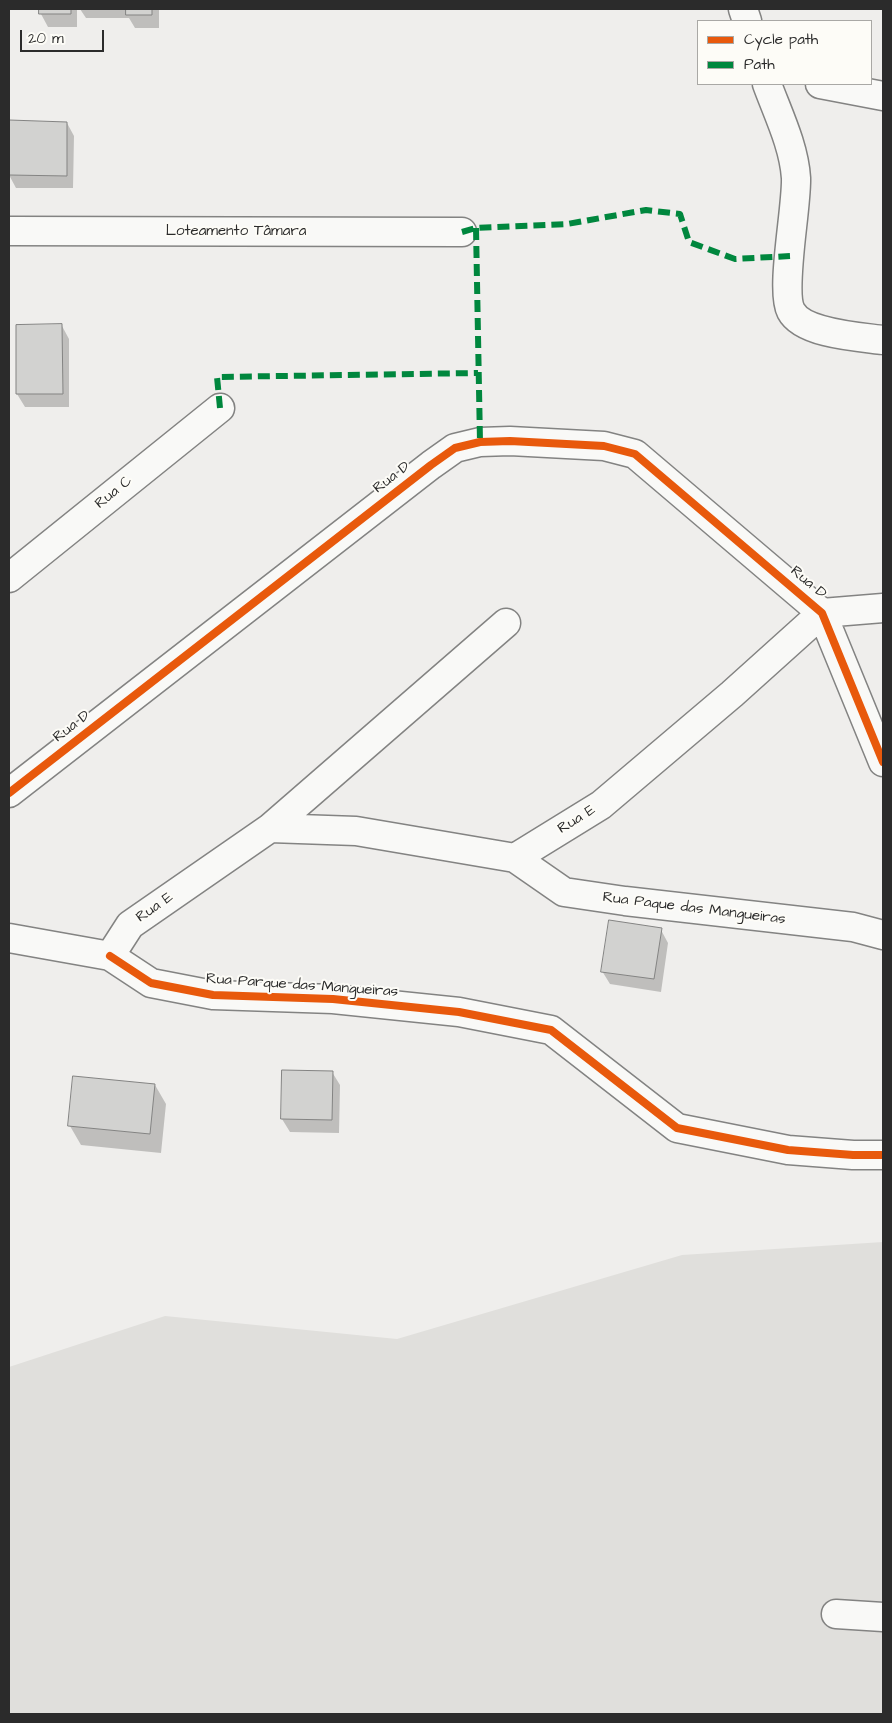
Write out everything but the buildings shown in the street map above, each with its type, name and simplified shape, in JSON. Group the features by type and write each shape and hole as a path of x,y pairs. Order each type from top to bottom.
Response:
{"street":[{"path":"767,85 790,146 796,177 796,205 787,285 791,312 800,321 830,333 883,340"},
{"path":"825,85 883,96"},
{"name":"Loteamento Tâmara","path":"9,231 462,232"},
{"name":"Rua C","path":"9,578 220,408"},
{"name":"Rua D","path":"9,793 431,465 455,448 480,442 510,441 604,446 635,454 822,613"},
{"path":"883,608 822,613 883,762"},
{"name":"Rua E","path":"514,858 601,805 732,694 822,613"},
{"name":"Rua E","path":"110,956 130,925 270,828 506,623"},
{"path":"270,828 356,831 514,858"},
{"name":"Rua Paque das Mangueiras","path":"514,858 564,892 624,901 852,927 883,935"},
{"path":"9,938 110,956"},
{"name":"Rua Parque das Mangueiras","path":"110,956 151,983 213,995 343,1000 459,1012 551,1030 678,1128 788,1150 853,1155 883,1154"},
{"path":"836,1614 883,1617"}],"shaded area":[{"path":"883,1242 883,1714 9,1714 9,1367 165,1316 397,1339 682,1255"}],"marked path":[{"path":"462,232 476,228 567,224 646,210 680,214 689,242 735,259 790,256"},
{"path":"476,228 480,442"},
{"path":"220,408 217,377 478,373"}],"cycle path":[{"path":"9,793 431,465 455,448 480,442 510,441 604,446 635,454 822,613 883,762"},
{"path":"110,956 151,983 213,995 333,999 459,1012 551,1030 677,1128 788,1150 853,1155 883,1155"}]}
